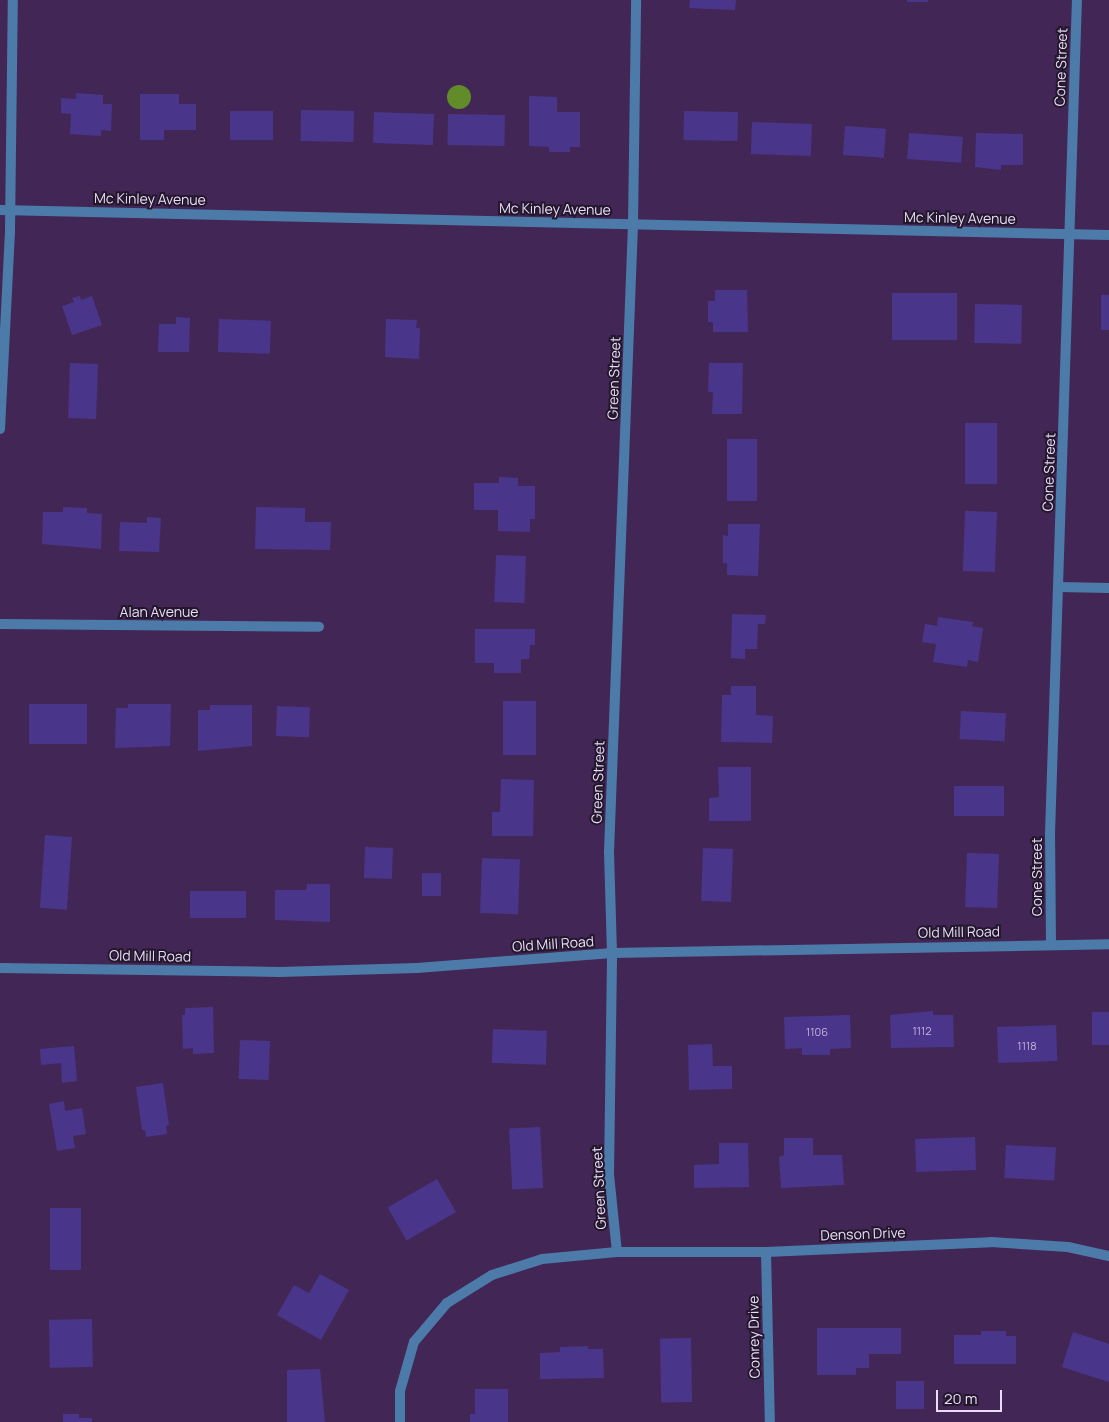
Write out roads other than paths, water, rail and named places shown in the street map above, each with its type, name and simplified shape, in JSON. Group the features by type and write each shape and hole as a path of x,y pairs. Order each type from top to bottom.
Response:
{"street":[{"path":"0,429 11,210 13,0"},
{"name":"Green Street","path":"617,1252 609,1174 612,954 609,852 633,224 636,0"},
{"name":"Cone Street","path":"1051,944 1050,834 1077,0"},
{"name":"Mc Kinley Avenue","path":"0,210 1109,235"},
{"path":"1059,587 1109,588"},
{"name":"Alan Avenue","path":"0,624 319,626"},
{"name":"Old Mill Road","path":"0,968 279,972 417,968 612,954 1109,944"},
{"name":"Denson Drive","path":"617,1252 766,1252 991,1242 1068,1247 1109,1256"},
{"path":"400,1422 400,1391 414,1342 447,1303 492,1275 542,1259 617,1252"},
{"name":"Conrey Drive","path":"766,1252 770,1422"}]}
